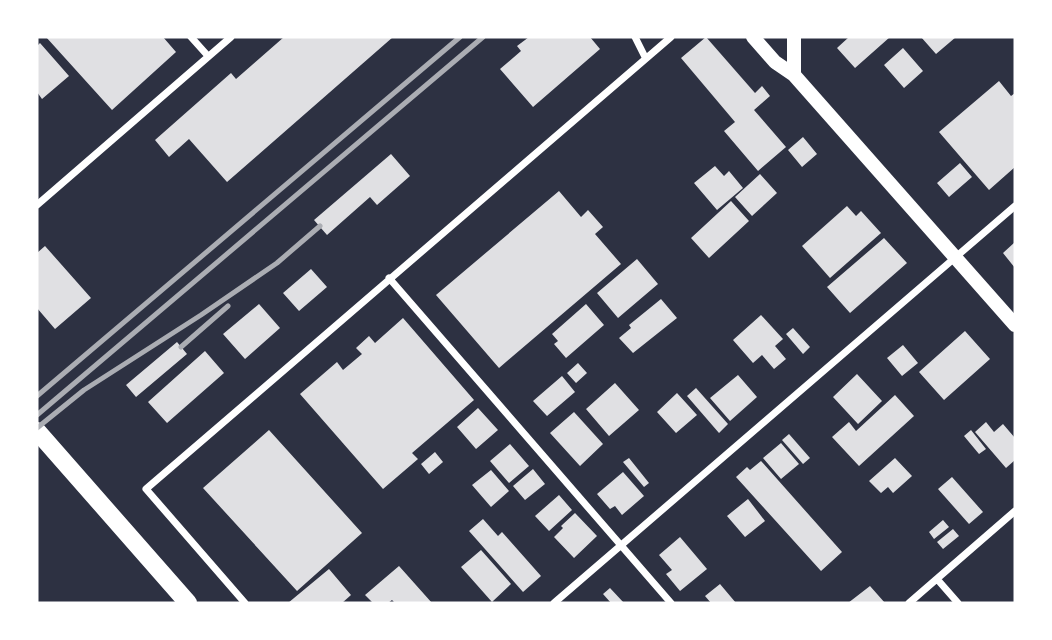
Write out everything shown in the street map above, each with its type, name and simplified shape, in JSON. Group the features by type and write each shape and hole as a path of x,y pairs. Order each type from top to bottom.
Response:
{"main road":[{"path":"753,37 775,62 794,75 1015,325"},
{"path":"794,37 794,75"},
{"path":"37,431 187,603"}],"street":[{"path":"191,37 208,56"},
{"path":"37,205 231,37"},
{"path":"635,37 645,57"},
{"path":"245,603 146,489 671,37"},
{"path":"554,603 1015,206"},
{"path":"389,278 671,603"},
{"path":"909,603 1015,511"},
{"path":"937,579 958,603"}],"building":[{"path":"46,37 163,37 176,52 112,110"},
{"path":"284,37 393,37 227,182 189,139 169,157 155,140 231,73 236,79"},
{"path":"529,37 590,37 600,49 533,107 500,69 521,51 517,46"},
{"path":"706,37 755,93 762,86 770,96 754,110 786,147 758,171 724,131 735,122 681,58"},
{"path":"849,37 890,37 855,68 837,48"},
{"path":"921,37 956,37 936,54"},
{"path":"40,43 69,76 42,99 37,92 37,46"},
{"path":"903,48 923,71 904,88 884,65"},
{"path":"999,81 1011,96 1015,93 1015,167 989,190 939,132"},
{"path":"803,137 817,154 802,167 788,150"},
{"path":"391,154 410,176 377,205 370,197 327,235 314,220"},
{"path":"960,163 972,177 949,197 937,183"},
{"path":"715,166 724,176 729,171 743,188 717,210 694,183"},
{"path":"760,174 777,193 752,216 735,197"},
{"path":"559,191 581,217 588,210 603,227 595,234 621,264 499,368 436,295"},
{"path":"731,201 749,221 709,258 691,238"},
{"path":"847,206 856,216 861,211 881,233 830,278 802,246"},
{"path":"884,238 907,263 850,313 827,287"},
{"path":"1015,242 1015,268 1003,253"},
{"path":"45,246 91,298 55,329 37,308 37,253"},
{"path":"637,259 658,284 618,318 597,293"},
{"path":"311,269 327,287 299,311 283,293"},
{"path":"661,299 677,318 633,353 619,338 631,328 629,325"},
{"path":"259,304 280,328 245,359 223,334"},
{"path":"586,304 604,325 566,358 554,344 558,341 552,334"},
{"path":"761,315 783,339 775,346 786,359 774,369 762,355 753,363 733,340"},
{"path":"403,318 474,400 412,453 418,459 383,489 300,394 337,362 343,370 362,354 356,348 369,336 375,343"},
{"path":"793,328 810,347 803,354 786,334"},
{"path":"965,331 990,359 944,400 919,372"},
{"path":"177,342 187,354 136,397 126,385"},
{"path":"903,345 918,363 902,376 887,358"},
{"path":"205,351 224,373 167,423 148,402"},
{"path":"578,363 587,373 576,383 567,373"},
{"path":"857,374 882,401 858,424 833,397"},
{"path":"738,375 757,397 730,421 710,398"},
{"path":"562,376 575,392 547,416 533,401"},
{"path":"615,383 639,410 609,436 586,409"},
{"path":"696,388 728,424 719,433 687,396"},
{"path":"677,393 697,415 676,433 657,412"},
{"path":"895,395 914,416 859,466 832,437 849,422 856,431"},
{"path":"478,408 498,430 476,449 457,427"},
{"path":"574,412 603,444 580,466 550,433"},
{"path":"986,422 994,432 1003,424 1015,438 1015,460 1006,468 975,432"},
{"path":"269,430 362,533 297,591 203,488"},
{"path":"971,430 986,449 979,454 964,436"},
{"path":"789,434 810,458 803,464 782,440"},
{"path":"781,443 799,464 781,479 763,458"},
{"path":"510,444 529,466 509,483 490,461"},
{"path":"435,452 443,462 429,474 421,464"},
{"path":"629,458 649,483 644,487 623,462"},
{"path":"895,458 912,476 893,493 888,487 881,493 869,481"},
{"path":"761,461 842,552 821,571 736,477 747,467 750,470"},
{"path":"533,469 545,484 525,500 513,486"},
{"path":"491,470 509,491 491,507 472,485"},
{"path":"623,472 644,496 622,515 615,506 610,509 597,494"},
{"path":"952,477 983,512 969,524 938,489"},
{"path":"559,495 572,510 549,531 535,516"},
{"path":"748,499 765,521 745,537 727,516"},
{"path":"575,513 597,536 574,558 554,537"},
{"path":"483,519 498,536 502,532 541,576 523,592 469,531"},
{"path":"943,520 949,527 934,539 929,532"},
{"path":"953,529 959,536 943,549 937,542"},
{"path":"680,537 707,569 680,591 666,574 672,570 659,555"},
{"path":"481,550 511,584 492,602 461,567"},
{"path":"399,566 432,603 395,603 392,600 388,603 373,603 365,595"},
{"path":"329,569 351,595 342,603 288,603"},
{"path":"720,584 736,603 711,603 705,596"},
{"path":"870,586 885,603 848,603"},
{"path":"610,588 624,603 611,603 603,594"}],"railway":[{"path":"37,396 460,37"},
{"path":"37,415 483,37"},
{"path":"37,428 84,390 277,263 320,226"},
{"path":"181,347 228,306"}]}
